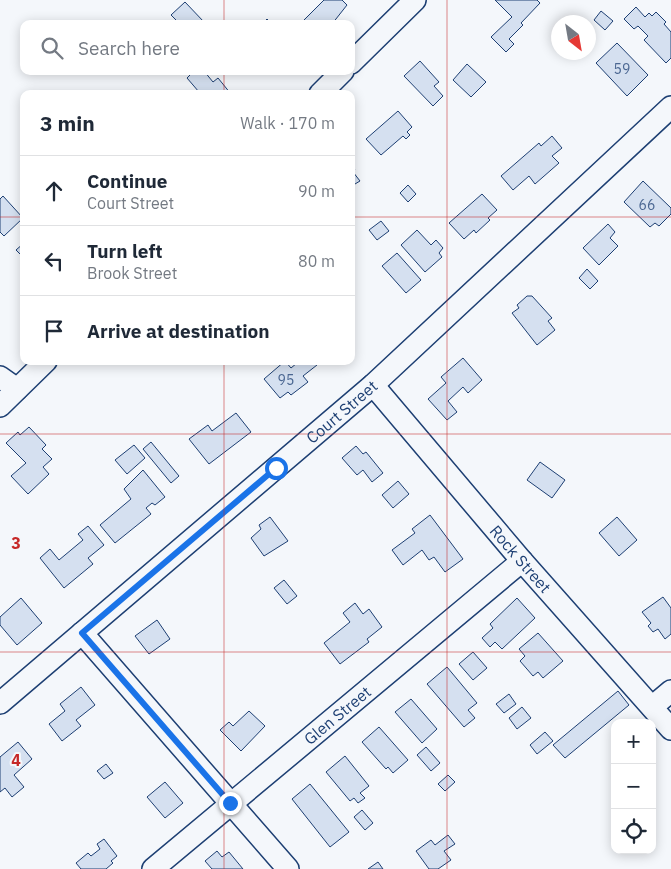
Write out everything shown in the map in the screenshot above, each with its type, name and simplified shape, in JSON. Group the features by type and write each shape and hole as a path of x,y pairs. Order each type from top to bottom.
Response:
{"street":[{"path":"355,59 404,4"},
{"path":"324,90 339,75"},
{"name":"Court Street","path":"0,704 373,385 671,107"},
{"path":"0,406 8,383 39,365"},
{"name":"Rock Street","path":"373,385 522,562 671,729"},
{"name":"Glen Street","path":"153,869 522,562"},
{"path":"82,633 288,869"},
{"path":"652,707 671,691"}],"building":[{"path":"324,0 342,0 347,5 335,20 304,20"},
{"path":"495,0 537,0 540,3 509,39 514,44 506,52 491,37 512,17"},
{"path":"185,2 202,20 176,20 171,15"},
{"path":"636,7 645,17 649,13 652,16 656,12 666,22 664,24 671,32 671,58 666,63 644,40 648,36 638,26 634,29 624,19"},
{"path":"601,11 613,21 605,30 596,22 596,17"},
{"path":"617,43 648,75 627,96 596,63"},
{"path":"420,61 439,82 434,86 443,96 433,106 404,76"},
{"path":"467,64 486,82 471,97 453,80"},
{"path":"190,75 207,75 213,82 218,78 228,90 197,90 187,78"},
{"path":"398,111 412,127 407,132 410,135 406,139 403,136 381,155 366,139"},
{"path":"552,136 562,148 552,156 559,163 535,184 529,176 513,190 501,176 539,143 541,146"},
{"path":"355,175 360,181 355,184"},
{"path":"643,181 671,208 671,214 659,226 655,223 650,227 624,202"},
{"path":"408,185 416,194 408,202 400,193"},
{"path":"482,194 497,210 488,218 490,220 476,233 474,230 464,239 449,223"},
{"path":"3,196 20,215 20,221 4,236 0,232 0,199"},
{"path":"381,221 389,231 377,240 369,230"},
{"path":"608,224 615,232 610,238 618,246 599,265 583,248"},
{"path":"417,230 431,245 436,240 443,248 439,253 442,257 425,272 401,245"},
{"path":"397,253 421,280 406,293 382,266"},
{"path":"587,269 598,281 590,289 579,278"},
{"path":"527,296 532,296 552,318 548,321 555,330 537,345 512,313 519,308 517,305"},
{"path":"463,358 482,380 468,393 463,387 448,401 457,412 447,420 428,399 446,383 441,377"},
{"path":"280,365 288,365 291,368 295,365 317,365 303,376 308,382 291,395 288,392 280,398 264,379"},
{"path":"236,413 251,432 209,464 189,439 208,425 212,431"},
{"path":"29,427 46,445 42,449 52,459 43,467 49,474 28,494 11,476 26,463 6,443 18,432 20,435"},
{"path":"151,442 179,476 171,483 143,449"},
{"path":"134,445 145,458 127,474 115,460"},
{"path":"356,446 363,454 366,452 383,473 372,482 363,470 357,475 342,458"},
{"path":"540,462 565,480 552,498 527,480"},
{"path":"143,470 165,497 155,505 152,503 146,508 151,514 115,543 100,525 131,499 124,489"},
{"path":"398,481 409,494 393,508 382,495"},
{"path":"430,515 463,559 445,572 434,557 429,560 422,550 403,565 392,550 415,533 412,529"},
{"path":"270,517 288,541 264,556 251,538 261,529 259,525"},
{"path":"617,517 637,540 619,556 599,533"},
{"path":"88,526 104,545 88,558 93,564 64,588 40,558 50,549 59,560 83,540 78,534"},
{"path":"284,580 297,596 287,604 274,588"},
{"path":"663,597 671,608 671,634 665,639 658,629 653,632 648,626 651,623 642,612"},
{"path":"21,598 42,623 17,645 0,625 0,617"},
{"path":"517,598 535,618 502,649 495,642 490,647 482,638 493,628 490,624"},
{"path":"355,603 363,614 369,609 382,627 367,639 369,642 340,664 324,643 350,622 343,613"},
{"path":"157,620 170,639 149,654 135,636"},
{"path":"538,633 563,661 543,678 538,672 533,676 520,661 525,656 519,649"},
{"path":"473,652 487,668 473,680 459,664"},
{"path":"447,667 477,703 468,710 475,718 464,727 427,684"},
{"path":"81,687 95,705 76,720 81,726 62,741 49,724 65,711 60,704"},
{"path":"618,691 629,705 565,758 553,745"},
{"path":"509,694 516,704 504,713 496,704"},
{"path":"411,699 437,729 422,743 395,712"},
{"path":"522,707 531,718 517,729 509,718"},
{"path":"249,711 265,726 241,751 220,730 229,722 233,726"},
{"path":"379,727 408,760 393,773 388,767 386,769 362,742"},
{"path":"545,732 553,741 537,754 530,745"},
{"path":"18,742 32,759 14,775 24,787 12,797 5,788 0,792 0,757"},
{"path":"426,747 440,763 431,771 417,755"},
{"path":"345,756 369,786 360,793 365,798 358,803 354,798 350,801 326,772"},
{"path":"106,764 113,773 104,779 97,771"},
{"path":"448,775 455,782 445,791 438,784"},
{"path":"165,782 183,803 165,818 147,797"},
{"path":"310,784 349,832 330,847 292,799"},
{"path":"362,810 373,823 365,830 354,817"},
{"path":"448,835 455,844 444,851 451,860 438,869 429,869 416,851 431,840 435,845"},
{"path":"104,839 117,856 111,861 113,863 106,869 81,869 76,863 88,853 91,856 100,849 97,844"},
{"path":"217,851 222,857 229,852 243,869 212,869 205,861"},
{"path":"378,862 383,869 368,869"}],"route":[{"path":"230,803 82,633 276,468"}]}
